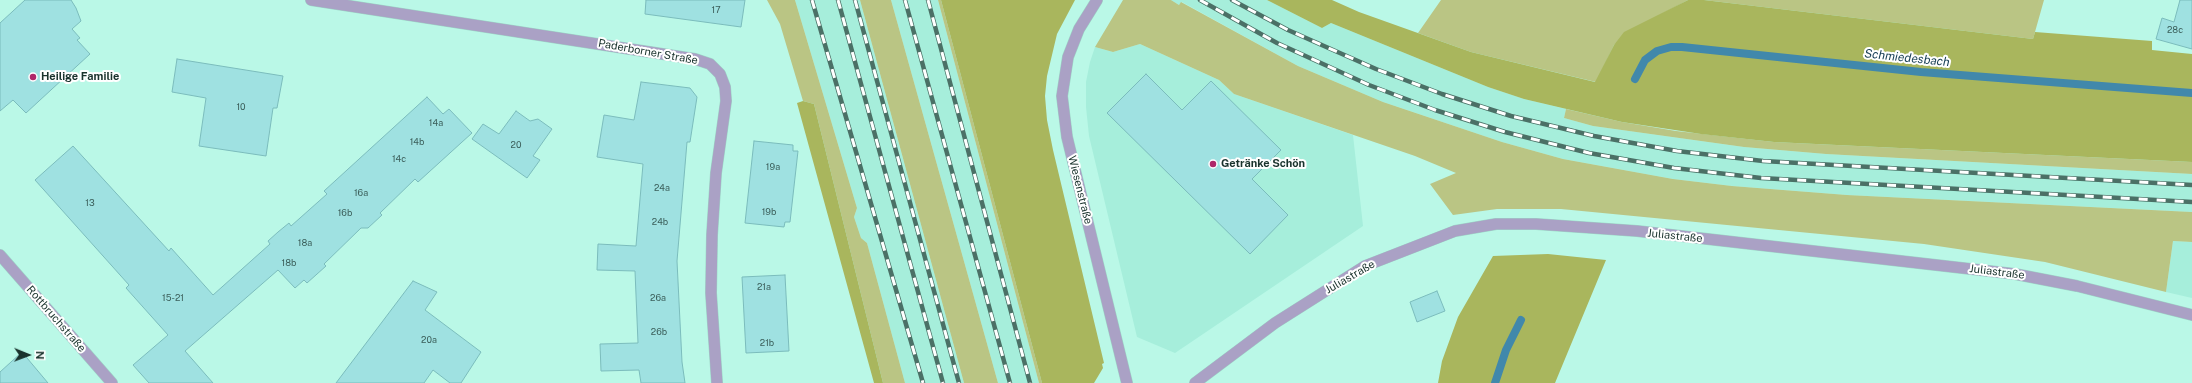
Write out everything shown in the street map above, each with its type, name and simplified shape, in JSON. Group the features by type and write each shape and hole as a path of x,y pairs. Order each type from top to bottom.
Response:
{"street":[{"name":"Paderborner Straße","path":"311,0 695,59 710,64 720,74 725,87 726,101 716,173 712,235 711,293 713,355 717,383"},
{"name":"Wiesenstraße","path":"1097,0 1079,29 1068,57 1062,96 1067,138 1127,383"},
{"name":"Juliastraße","path":"1195,383 1276,323 1365,266 1455,231 1496,224 1536,224 1637,231 2015,274 2077,286 2192,315"},
{"name":"Rottbruchstraße","path":"0,256 112,383"}],"shaded area":[{"path":"767,0 795,0 857,208 854,217 861,238 867,243 905,383 883,383 814,104 803,101 780,24"},
{"path":"795,0 860,0 964,383 905,383 867,243 861,238 854,217 857,208"},
{"path":"860,0 891,0 998,383 964,383"},
{"path":"891,0 938,0 1039,383 998,383"},
{"path":"938,0 941,0 1042,383 1039,383"},
{"path":"1123,0 1171,0 1179,5 1181,2 1298,66 1383,102 1502,142 1563,159 1673,179 1732,186 1847,195 2192,212 2192,242 2173,241 2166,292 2045,262 1924,244 1561,209 1497,209 1453,215 1430,184 1456,173 1415,156 1234,94 1219,80 1140,44 1113,52 1095,47"},
{"path":"1171,0 1267,0 1322,28 1331,23 1488,87 1524,99 1566,109 1564,118 1593,126 1744,147 1826,154 2192,174 2192,212 1847,195 1732,186 1673,179 1563,159 1502,142 1383,102 1298,66 1182,2 1179,5"},
{"path":"1441,0 1688,0 1658,16 1614,45 1596,82 1471,52 1418,33"},
{"path":"1704,0 2044,0 2033,39"},
{"path":"1140,44 1219,80 1234,94 1353,135 1363,226 1175,353 1137,337 1089,136 1086,107 1086,82 1095,47 1113,52"},
{"path":"1566,109 1622,122 1676,131 1774,142 2192,162 2192,174 1826,154 1744,147 1593,126 1564,118"},
{"path":"2173,241 2192,242 2192,298 2166,292"}],"green space":[{"path":"941,0 1075,0 1057,34 1047,76 1045,96 1047,120 1053,150 1104,363 1102,364 1103,368 1094,383 1042,383"},
{"path":"1267,0 1332,0 1359,12 1471,52 1595,82 1614,45 1624,32 1688,0 1704,0 2033,39 2035,32 2152,41 2152,50 2192,54 2192,162 1774,142 1701,134 1622,122 1524,99 1488,87 1331,23 1322,28"},
{"path":"803,101 814,104 883,383 874,383 797,103"},
{"path":"1548,254 1606,260 1555,383 1438,383 1442,361 1458,317 1493,256"}],"building":[{"name":"Heilige Familie","path":"25,0 71,0 81,21 72,29 80,38 77,40 90,54 26,113 13,100 0,111 0,23"},
{"path":"646,0 745,0 741,27 645,14"},
{"path":"2180,0 2192,0 2192,49 2156,39 2162,18 2174,22"},
{"path":"177,59 283,76 277,108 273,108 266,156 199,146 206,98 172,92"},
{"name":"Getränke Schön","path":"1146,74 1182,110 1211,81 1281,150 1252,179 1288,215 1250,254 1107,113"},
{"path":"641,82 690,88 697,97 690,142 687,142 677,261 682,362 685,383 641,383 639,370 601,371 600,344 638,343 635,271 597,270 598,244 636,246 643,164 597,157 604,115 634,120"},
{"path":"427,97 443,114 449,109 472,133 418,182 415,179 380,213 382,215 368,228 361,228 324,264 326,266 307,283 304,280 295,288 278,270 185,351 213,383 149,383 133,365 168,335 126,288 129,285 35,180 73,146 169,251 171,248 213,295 270,244 268,241 278,232 289,223 291,226 327,194 324,191"},
{"path":"516,111 530,121 538,119 552,129 533,156 540,160 527,178 472,139 483,124 499,134"},
{"path":"754,141 793,145 793,151 798,151 790,222 785,222 784,227 745,223"},
{"path":"785,275 789,351 746,353 742,277"},
{"path":"413,281 437,292 425,310 481,352 461,383 450,383 433,370 424,383 336,383"},
{"path":"1437,291 1445,311 1417,322 1410,302"},
{"path":"22,352 48,383 0,383 0,372"}],"waterway":[{"name":"Schmiedesbach","path":"1635,79 1645,60 1657,51 1671,47 1682,47 1921,72 2192,93"},
{"name":"Schmiedesbach","path":"1495,383 1506,350 1521,320"}],"railway":[{"path":"812,0 923,383"},
{"path":"838,0 943,383"},
{"path":"855,0 959,383"},
{"path":"905,0 1010,383"},
{"path":"928,0 1030,383"},
{"path":"1200,0 1277,43 1369,85 1435,110 1505,132 1589,153 1674,168 1761,178 2192,202"},
{"path":"1232,0 1288,30 1376,69 1442,94 1511,116 1594,136 1677,151 1763,161 2192,185"}],"place":[{"name":"Heilige Familie","path":"33,77"},
{"name":"Getränke Schön","path":"1213,164"}]}
